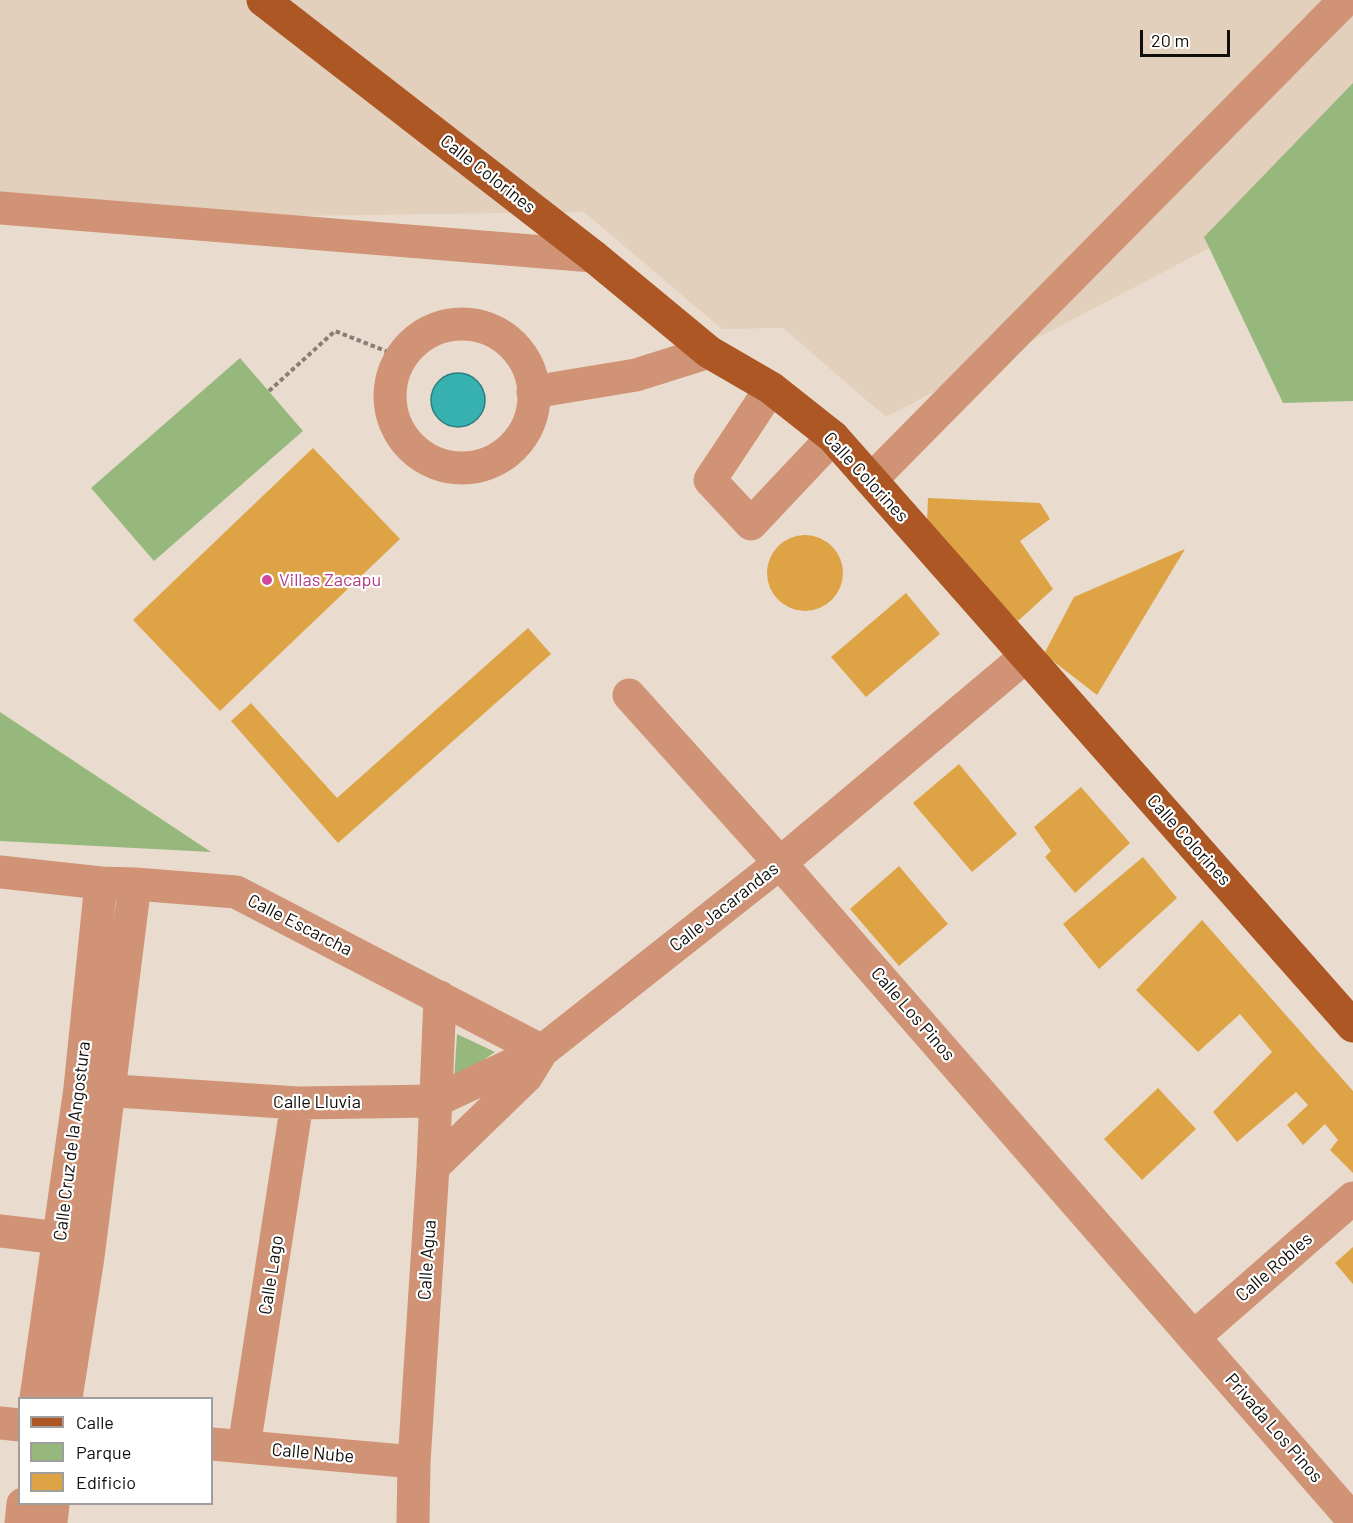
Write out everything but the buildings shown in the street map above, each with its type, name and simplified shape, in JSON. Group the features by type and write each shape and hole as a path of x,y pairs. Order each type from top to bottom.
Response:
{"main road":[{"name":"Calle Colorines","path":"263,0 593,256 709,352 771,388 833,437 1353,1026"}],"street":[{"path":"871,480 1345,0"},
{"path":"0,208 593,256"},
{"path":"461,324 485,328 506,339 522,355 533,392 533,403 527,426 515,445 496,460 474,468 450,468 427,460 409,445 396,426 390,403 392,379 401,357 417,339 438,328 461,324"},
{"path":"533,392 636,375 709,352"},
{"path":"771,388 710,480 751,524 833,437"},
{"name":"Calle Jacarandas","path":"432,1167 526,1077 542,1051 780,863 1026,657"},
{"name":"Calle Los Pinos","path":"629,695 780,863 1194,1337"},
{"name":"Calle Escarcha","path":"0,872 101,883 236,892 542,1051"},
{"name":"Calle Cruz de la Angostura","path":"66,1397 87,1257 101,883"},
{"name":"Calle Cruz de la Angostura","path":"36,1397 59,1238 94,1090 135,884"},
{"name":"Calle Agua","path":"413,1523 414,1462 440,997"},
{"name":"Calle Lluvia","path":"94,1090 297,1103 435,1101 542,1051"},
{"name":"Calle Lago","path":"244,1447 297,1103"},
{"name":"Calle Robles","path":"1194,1337 1353,1198"},
{"path":"0,1231 59,1238"},
{"name":"Privada Los Pinos","path":"1194,1337 1353,1520"},
{"path":"0,1424 18,1425"},
{"name":"Calle Nube","path":"213,1444 414,1462"},
{"path":"21,1523 23,1505"},
{"path":"51,1523 53,1505"}],"path":[{"path":"269,391 335,331 401,357"}],"shaded area":[{"path":"0,0 1353,0 1353,173 886,417 783,328 722,329 584,212 0,220"}],"green space":[{"path":"1353,83 1353,401 1283,403 1204,237"},
{"path":"240,358 303,431 154,561 91,488"},
{"path":"0,712 211,852 0,841"},
{"path":"457,1034 495,1052 454,1081"}],"water":[{"path":"453,373 463,373 473,377 481,385 485,400 481,415 473,423 463,427 453,427 443,423 435,415 431,405 431,395 435,385 443,377"}],"place":[{"name":"Villas Zacapu","path":"267,580"}]}
